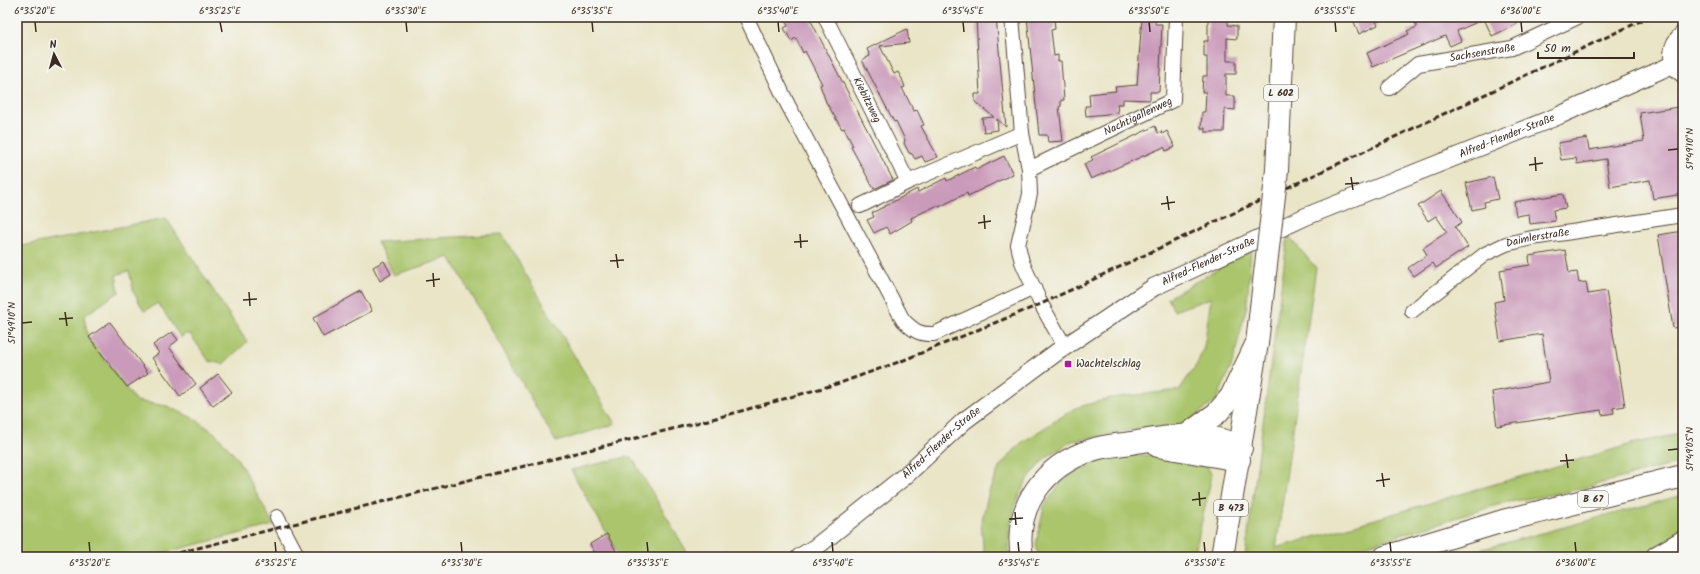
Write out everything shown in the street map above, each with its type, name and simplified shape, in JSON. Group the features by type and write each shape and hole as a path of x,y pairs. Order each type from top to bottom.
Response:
{"main road":[{"name":"L 602","path":"1240,454 1257,343 1277,170 1284,17"},
{"path":"1187,435 1217,413 1231,397 1257,343"},
{"path":"1022,557 1021,537 1024,517 1031,498 1045,478 1055,468 1080,454 1106,446 1187,435 1216,438 1229,442 1240,454"},
{"path":"1135,443 1240,454"},
{"name":"B 473","path":"1222,557 1240,454"},
{"name":"B 67","path":"1385,557 1503,521 1683,476"},
{"path":"1430,557 1447,547 1503,521"},
{"path":"1657,557 1683,542"}],"street":[{"path":"746,17 788,105 903,320 912,330 922,334 934,334 1034,288"},
{"name":"Kiebitzweg","path":"825,17 908,182"},
{"path":"1012,17 1022,133 1029,169 1030,194 1018,244 1022,262 1065,347"},
{"name":"Nachtigallenweg","path":"1029,169 1173,100 1176,17"},
{"name":"Sachsenstraße","path":"1390,88 1418,64 1512,48 1578,17"},
{"path":"1679,69 1673,48 1677,40 1683,34"},
{"name":"Alfred-Flender-Straße","path":"800,557 816,547 904,476 964,421 1065,347 1154,287 1306,216 1679,69"},
{"path":"860,206 908,182 1022,133"},
{"name":"Daimlerstraße","path":"1412,312 1485,254 1506,244 1532,238 1683,215"},
{"path":"277,517 298,557"}],"green space":[{"path":"166,218 247,342 223,364 209,361 190,334 185,334 181,338 158,303 144,311 134,293 129,271 116,275 119,292 84,316 88,338 136,401 167,406 195,419 216,434 237,458 274,525 147,557 17,557 17,247"},
{"path":"502,234 615,424 556,442 450,257 394,275 377,242"},
{"path":"1288,235 1316,268 1276,548 1632,444 1683,433 1683,462 1575,490 1504,503 1329,557 1245,557"},
{"path":"1251,250 1247,305 1233,362 1217,400 1181,426 1131,430 1072,441 1045,458 1027,480 1015,504 1009,534 1009,557 984,557 981,524 989,491 1000,466 1021,443 1075,408 1111,398 1179,390 1197,364 1204,347 1211,298 1174,311 1168,298"},
{"path":"1149,455 1205,463 1212,475 1194,557 1038,557 1036,544 1044,506 1063,480 1083,468 1112,456"},
{"path":"631,456 690,557 620,557 571,470"},
{"path":"1683,495 1683,536 1645,557 1453,557"}],"building":[{"path":"783,17 809,17 893,180 874,189 851,147 853,146 844,128 842,129 826,102 820,85 822,84 805,51 803,53 796,38 791,41 784,28 788,26"},
{"path":"976,17 996,17 1006,127 997,119 998,130 984,132 982,118 994,117 975,102 975,94 980,94"},
{"path":"1027,17 1054,17 1055,29 1051,30 1054,56 1058,55 1058,61 1061,61 1064,100 1061,100 1061,106 1059,107 1063,141 1048,142 1047,135 1039,135"},
{"path":"1142,17 1155,17 1155,24 1162,24 1159,92 1150,92 1150,100 1123,99 1123,104 1117,104 1118,113 1086,116 1085,106 1090,106 1089,94 1116,91 1115,87 1137,85"},
{"path":"1208,17 1228,17 1228,25 1237,26 1237,39 1227,38 1227,61 1236,61 1236,74 1226,74 1226,96 1235,96 1235,110 1225,109 1224,132 1205,132 1205,128 1201,128 1202,112 1205,112 1206,92 1202,92 1203,76 1207,76 1207,57 1204,57 1204,41 1208,41"},
{"path":"1352,17 1374,17 1378,25 1359,34"},
{"path":"1412,17 1513,17 1517,24 1492,36 1484,19 1457,31 1461,41 1450,46 1445,36 1373,67 1367,53 1409,34 1407,31 1417,27"},
{"path":"907,29 909,43 880,46 894,74 898,72 902,79 905,87 902,88 914,111 917,110 924,125 921,126 938,157 925,162 922,156 915,159 912,154 909,153 896,121 894,122 862,60 870,56 867,49"},
{"path":"1678,107 1683,141 1683,194 1653,199 1650,180 1610,187 1606,159 1577,164 1576,158 1561,160 1558,143 1587,138 1589,150 1644,141 1640,113"},
{"path":"1155,126 1158,133 1161,131 1162,134 1167,131 1175,147 1166,151 1164,147 1091,179 1084,164 1093,160 1091,157"},
{"path":"1004,156 1013,174 968,196 967,193 939,207 938,205 911,218 912,221 890,234 886,227 874,233 867,220 874,217 872,213 917,189 918,192 946,178 947,181 975,167 976,170"},
{"path":"1493,177 1498,199 1484,202 1485,207 1472,210 1466,183"},
{"path":"1441,191 1462,222 1455,227 1468,247 1436,268 1433,263 1414,276 1408,268 1427,255 1423,248 1447,232 1436,216 1428,221 1418,206"},
{"path":"1563,194 1566,208 1553,210 1555,221 1530,224 1529,214 1516,216 1514,202"},
{"path":"1683,231 1683,326 1673,328 1658,235"},
{"path":"1565,250 1569,273 1577,272 1579,283 1586,282 1588,294 1606,291 1625,406 1613,408 1614,413 1602,415 1601,410 1497,426 1492,392 1549,382 1542,334 1500,341 1494,302 1504,300 1500,270 1530,265 1529,256"},
{"path":"384,261 391,274 380,281 373,267"},
{"path":"361,291 372,311 323,337 313,318"},
{"path":"110,322 148,373 127,387 89,337"},
{"path":"172,332 178,340 169,347 196,384 180,396 152,358 159,353 153,345"},
{"path":"218,374 232,392 213,406 200,388"},
{"path":"607,534 616,551 605,557 597,557 590,544"}],"railway":[{"path":"162,557 720,417 840,383 904,360 1041,304 1649,17"}],"place":[{"name":"Wachtelschlag","path":"1068,364"}]}
